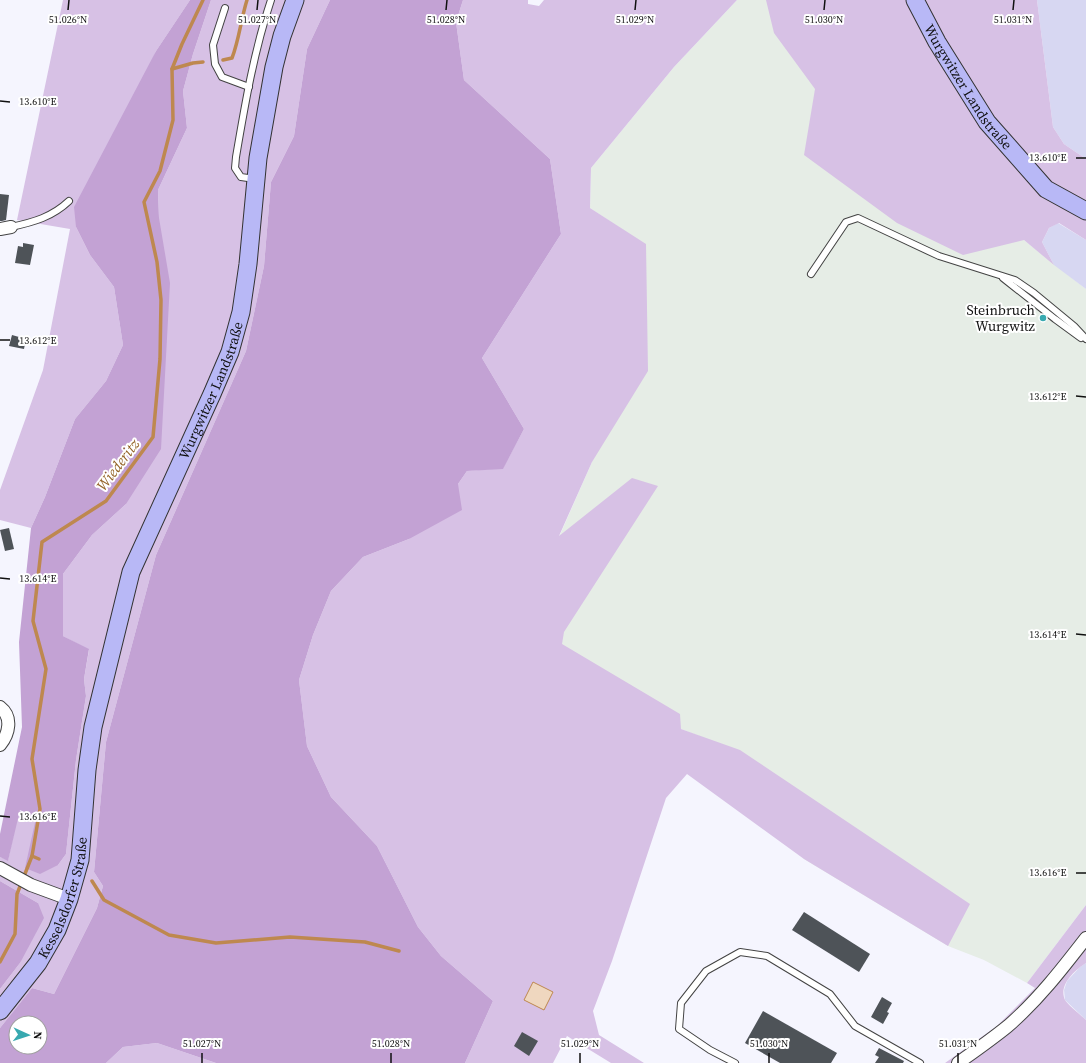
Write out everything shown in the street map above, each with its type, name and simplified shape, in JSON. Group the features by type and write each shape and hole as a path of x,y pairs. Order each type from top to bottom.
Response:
{"main road":[{"name":"Wurgwitzer Landstraße","path":"87,770 101,692 114,647 120,613 131,572 230,352 241,312 248,264 256,179 274,67 282,36 295,0"},
{"name":"Wurgwitzer Landstraße","path":"915,0 937,42 987,122 1046,189 1086,211"},
{"name":"Kesselsdorfer Straße","path":"0,1011 38,963 57,930 69,899 80,860 87,770"}],"street":[{"path":"0,707 6,711 8,729 5,739 0,745"},
{"path":"0,868 31,886 69,899"},
{"path":"958,1063 1008,1025 1045,990 1086,938"}],"lane":[{"path":"256,179 241,176 235,168 249,87 264,21 271,0"},
{"path":"225,8 213,44 215,64 222,77 249,87"},
{"path":"5,228 37,220 60,210 69,201"},
{"path":"811,274 846,222 858,218 939,256 1000,276 1086,340"},
{"path":"735,1063 710,1050 679,1029 681,1003 706,971 740,952 767,956 830,994 855,1026 919,1063"}],"shaded area":[{"path":"63,0 190,0 156,51 76,227 90,255 114,287 123,345 106,381 75,419 45,497 31,528 0,520 0,490 43,370 70,229 17,220"},
{"path":"190,0 211,0 193,54 183,91 187,128 158,190 159,218 170,283 161,449 126,504 92,535 63,574 63,636 89,649 84,679 86,696 76,760 66,854 58,865 40,874 25,868 36,818 20,810 8,861 0,857 0,834 22,727 19,642 31,528 45,497 75,419 106,381 123,345 114,287 90,255 76,227 74,207 156,51"},
{"path":"211,0 330,0 307,49 294,136 271,182 264,266 246,351 156,555 106,742 94,872 103,886 97,908 54,994 32,988 10,1015 8,1015 8,1018 0,1028 0,989 20,963 38,903 0,881 0,857 8,860 19,810 36,818 58,865 66,854 76,760 86,696 84,679 89,650 63,636 63,574 92,535 126,504 159,218 158,190 187,128 183,91 193,54"},
{"path":"330,0 463,0 456,22 464,80 550,159 561,234 482,358 524,429 503,469 467,471 458,484 462,510 409,539 363,557 331,591 313,635 299,680 307,746 331,797 377,846 418,927 441,956 493,1001 465,1063 216,1063 157,1043 123,1047 106,1063 0,1063 0,1028 8,1018 8,1055 48,1055 48,1015 10,1015 32,988 54,994 97,908 103,886 94,872 106,742 156,555 246,351 264,266 271,182 294,136 307,49"},
{"path":"463,0 528,0 528,4 539,6 544,0 737,0 674,67 591,168 590,208 646,244 648,371 592,462 559,536 632,478 658,486 564,632 562,644 680,714 681,729 740,750 970,904 948,946 804,859 687,774 666,798 612,961 593,1011 599,1035 644,1063 611,1063 567,1036 553,1063 465,1063 493,1001 441,956 418,927 377,846 331,797 307,746 299,680 313,635 331,591 363,557 409,539 458,484 467,471 503,468 524,429 482,358 561,234 550,159 464,80 456,22"},
{"path":"737,0 817,0 1024,240 1086,289 1086,905 1027,983 984,960 948,946 804,859 707,739 562,683 559,537 592,462 646,245 590,208 591,168 674,67"},
{"path":"766,0 1037,0 1053,127 1064,144 1086,159 1086,240 1059,223 1049,228 1042,242 1054,265 1024,240 963,255 897,223 804,155 815,89 774,33"},
{"path":"1037,0 1086,0 1086,159 1064,144 1053,127"},
{"path":"1058,223 1086,240 1086,289 1054,265 1042,242 1049,228"},
{"path":"0,881 38,903 44,918 20,963 0,989"},
{"path":"1086,905 1086,963 1069,978 1063,994 1066,1002 1086,1020 1086,1063 945,1063 997,1026 1035,988 1027,983"},
{"path":"1086,963 1086,1020 1065,1000 1064,990 1067,981 1080,967"},
{"path":"533,982 553,992 544,1010 524,1000"},
{"path":"157,1043 216,1063 106,1063 123,1047"}],"building":[{"path":"0,194 9,195 6,220 2,221 0,221"},
{"path":"23,243 34,245 30,265 15,263 18,246 23,247"},
{"path":"12,335 26,339 24,349 9,346"},
{"path":"9,528 14,549 5,551 0,530"},
{"path":"804,912 870,954 859,972 792,930"},
{"path":"882,997 892,1003 883,1024 871,1017"},
{"path":"763,1011 837,1053 831,1063 780,1063 745,1043"},
{"path":"522,1032 538,1041 529,1056 514,1046"},
{"path":"879,1048 904,1061 903,1063 875,1063 879,1057 875,1055"}],"waterway":[{"name":"Wiederitz","path":"0,962 15,934 17,894 32,856 40,809 32,759 46,669 33,621 42,542 106,501 153,437 160,359 161,300 157,262 144,202 160,171 173,120 172,69 203,0"},
{"path":"223,60 232,58 247,0"},
{"path":"172,69 193,63 203,62"},
{"name":"Wiederitz","path":"32,856 39,859"},
{"path":"92,881 104,900 169,935 216,943 290,937 365,942 399,951"}],"place":[{"name":"Steinbruch Wurgwitz","path":"1043,318"}]}
